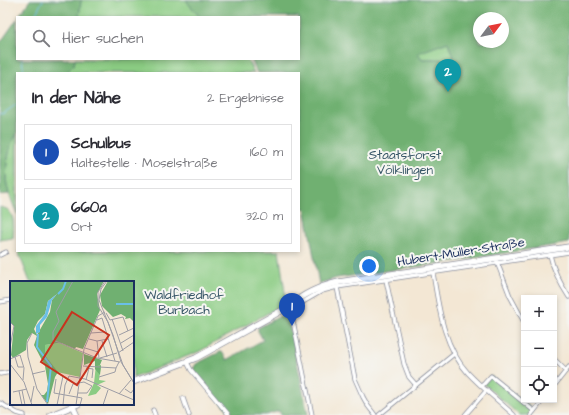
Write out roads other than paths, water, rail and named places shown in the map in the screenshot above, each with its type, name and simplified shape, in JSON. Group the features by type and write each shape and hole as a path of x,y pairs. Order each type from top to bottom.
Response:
{"main road":[{"name":"Hubert-Müller-Straße","path":"134,382 200,356 290,306 295,301 315,290 334,283 569,247"},
{"path":"51,415 74,405"}],"street":[{"path":"0,255 6,252"},
{"name":"Hubert-Müller-Straße","path":"290,306 295,307 322,292 337,287 569,252"},
{"path":"550,255 559,279 569,297"},
{"path":"497,262 510,296 521,316"},
{"path":"433,273 443,327 454,354 468,373 514,415"},
{"path":"386,280 404,364 410,377 416,385"},
{"path":"337,287 355,379 363,397 375,415"},
{"path":"0,302 10,300"},
{"path":"290,306 312,415"},
{"path":"379,415 454,354"},
{"path":"186,362 191,370 230,415"},
{"path":"557,362 566,371"},
{"path":"557,382 569,367"},
{"path":"0,374 10,372"},
{"path":"482,386 490,376 534,411"},
{"path":"465,415 487,390"},
{"path":"183,398 189,415"},
{"path":"0,403 17,413 24,415"},
{"path":"531,415 541,403"},
{"path":"74,405 77,415"},
{"path":"153,410 155,415"}],"waterway":[{"path":"35,16 43,0"},
{"path":"22,60 24,72"},
{"path":"0,114 16,105"}],"place":[{"name":"660a","path":"448,92"},
{"name":"Schulbus","path":"292,326"}],"park label":[{"name":"Staatsforst Völklingen","path":"405,162"},
{"name":"Waldfriedhof Burbach","path":"184,302"}]}
